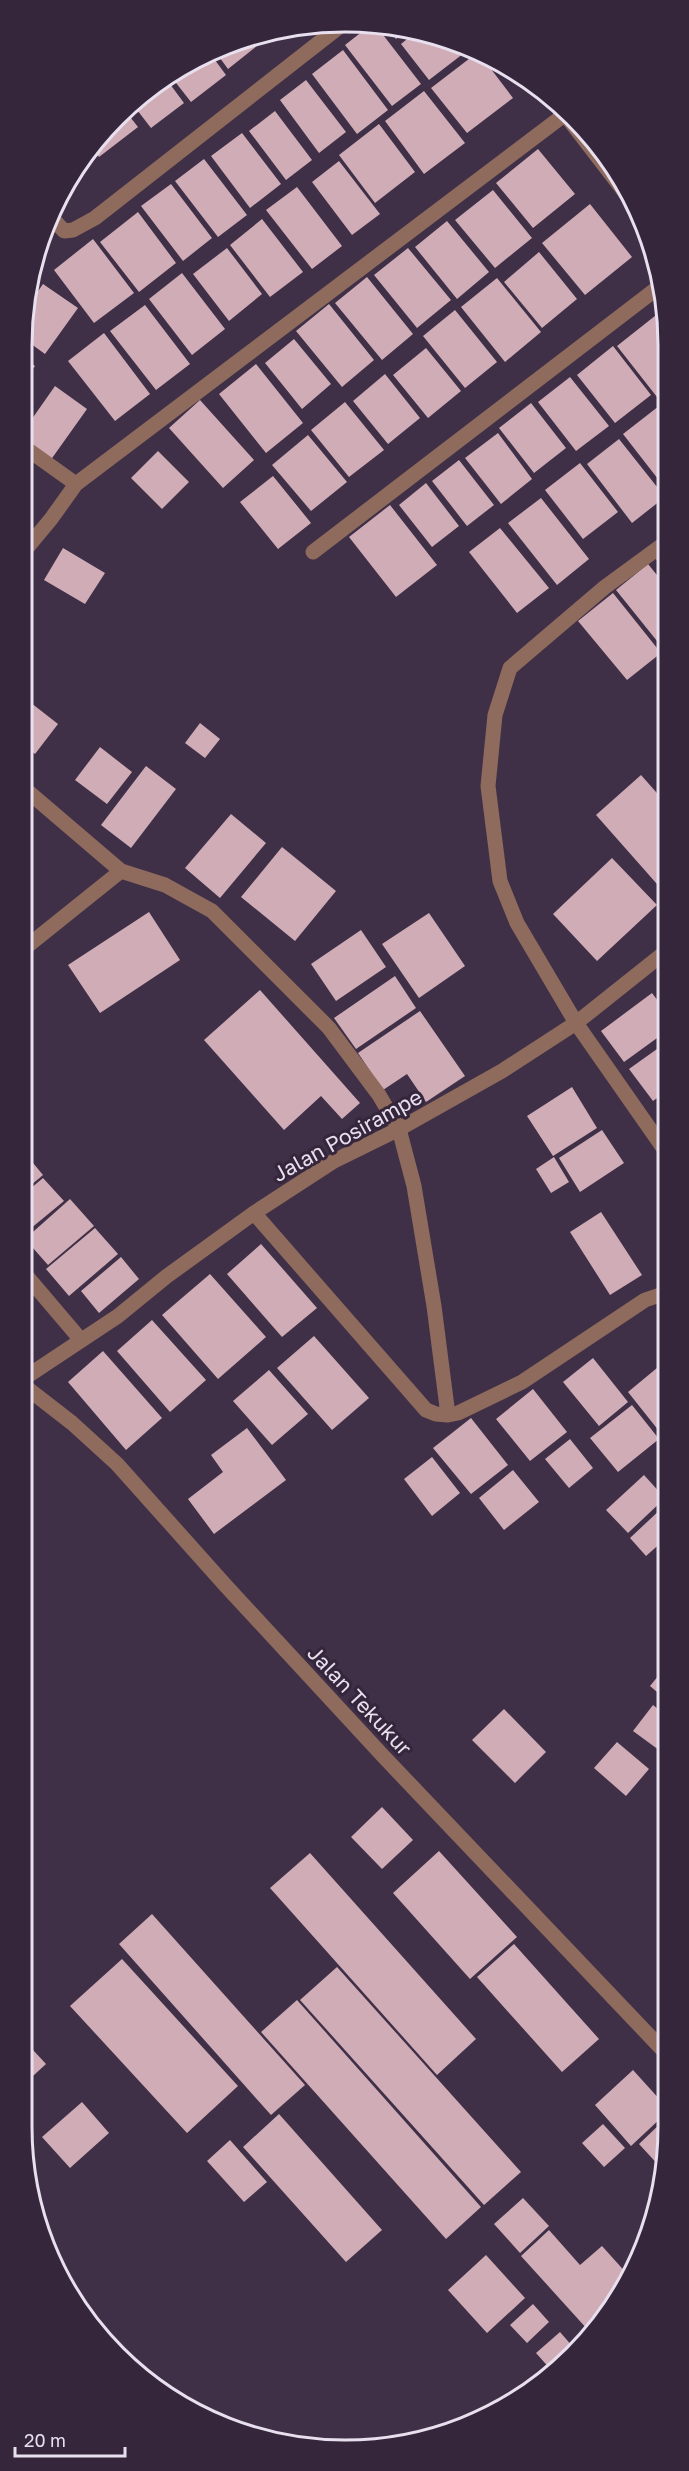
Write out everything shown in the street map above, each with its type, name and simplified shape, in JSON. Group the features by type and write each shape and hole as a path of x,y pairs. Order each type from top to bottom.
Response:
{"street":[{"path":"56,222 64,231 73,230 95,218 333,32"},
{"path":"32,542 76,484 557,115"},
{"path":"313,552 653,292"},
{"path":"32,453 76,484"},
{"path":"658,548 605,587 510,668 495,715 488,786 500,881 517,923 576,1023 658,1140"},
{"path":"32,794 121,871 165,885 212,911 329,1028 380,1095 399,1130 416,1197 434,1306 448,1415"},
{"path":"32,942 121,871"},
{"name":"Jalan Posirampe","path":"32,1374 118,1316 167,1276 254,1213 334,1161 399,1130 502,1071 576,1023 658,958"},
{"path":"254,1213 426,1410 436,1414 458,1413 522,1382 645,1300 658,1296"},
{"path":"32,1282 81,1340"},
{"name":"Jalan Tekukur","path":"32,1392 72,1423 117,1464 376,1748 658,2045"}],"building":[{"path":"362,32 382,34 421,84 392,106 345,45"},
{"path":"408,38 462,54 429,80 401,44"},
{"path":"261,43 228,69 220,58"},
{"path":"343,50 388,110 357,134 312,74"},
{"path":"470,58 490,67 513,98 467,133 431,88"},
{"path":"215,60 226,75 191,102 175,81"},
{"path":"306,80 346,132 319,153 280,100"},
{"path":"170,84 184,103 151,128 137,110"},
{"path":"424,91 465,143 424,174 385,121"},
{"path":"275,111 312,160 286,180 249,131"},
{"path":"130,117 138,127 99,157 97,153"},
{"path":"379,124 415,172 375,203 339,155"},
{"path":"242,133 281,184 250,208 211,156"},
{"path":"538,149 575,194 533,228 496,183"},
{"path":"204,159 247,215 218,237 175,181"},
{"path":"339,161 380,214 352,235 312,182"},
{"path":"171,184 212,238 183,261 141,206"},
{"path":"297,187 342,246 312,269 266,210"},
{"path":"493,190 532,238 495,268 455,220"},
{"path":"590,204 632,257 585,295 542,243"},
{"path":"138,212 176,263 139,292 100,242"},
{"path":"262,219 303,272 270,297 230,245"},
{"path":"447,221 489,272 457,299 415,247"},
{"path":"93,239 134,293 94,323 54,270"},
{"path":"227,248 262,294 229,321 193,274"},
{"path":"408,248 451,300 417,328 374,275"},
{"path":"539,252 577,299 542,328 504,282"},
{"path":"182,273 225,329 192,355 149,299"},
{"path":"367,277 413,334 382,360 335,303"},
{"path":"497,278 541,332 505,362 461,307"},
{"path":"43,284 78,308 45,354 32,345 36,294"},
{"path":"329,304 374,360 342,387 296,331"},
{"path":"145,305 190,364 156,390 110,331"},
{"path":"455,310 497,362 465,388 423,336"},
{"path":"656,315 657,397 617,346"},
{"path":"104,333 150,394 115,421 68,361"},
{"path":"294,339 331,384 302,409 265,363"},
{"path":"613,346 651,395 615,423 577,375"},
{"path":"426,348 461,391 428,418 393,375"},
{"path":"256,364 303,423 266,453 219,394"},
{"path":"385,374 420,418 388,444 353,401"},
{"path":"570,377 609,426 576,451 538,402"},
{"path":"55,386 87,409 50,461 32,448 32,419"},
{"path":"200,400 254,460 223,488 169,428"},
{"path":"345,402 384,450 349,477 311,430"},
{"path":"531,403 566,448 534,473 499,428"},
{"path":"658,407 658,479 623,434"},
{"path":"498,433 532,479 501,504 465,458"},
{"path":"308,435 347,482 311,511 272,465"},
{"path":"619,439 658,488 658,503 632,523 587,464"},
{"path":"158,451 189,482 162,509 131,478"},
{"path":"459,460 494,505 467,526 432,481"},
{"path":"580,463 618,512 583,539 545,490"},
{"path":"273,476 311,523 278,549 240,502"},
{"path":"426,483 459,526 432,547 399,505"},
{"path":"541,498 589,559 557,585 508,523"},
{"path":"390,505 437,565 396,597 349,537"},
{"path":"500,528 549,588 517,613 469,552"},
{"path":"63,548 105,573 85,604 44,580"},
{"path":"648,564 658,576 657,641 616,590"},
{"path":"613,593 658,649 658,655 627,680 578,621"},
{"path":"32,704 58,724 35,754 32,752"},
{"path":"200,723 220,739 205,758 185,743"},
{"path":"100,747 132,772 107,804 75,780"},
{"path":"146,766 176,789 131,848 101,825"},
{"path":"641,775 658,794 658,885 596,815"},
{"path":"231,814 266,843 220,898 185,868"},
{"path":"282,847 336,891 295,941 241,897"},
{"path":"612,858 657,905 597,961 553,914"},
{"path":"149,912 180,960 100,1013 68,965"},
{"path":"429,913 465,966 419,998 382,944"},
{"path":"361,930 386,967 336,1001 311,964"},
{"path":"395,976 416,1008 356,1049 334,1018"},
{"path":"260,990 360,1103 342,1119 321,1096 284,1130 204,1040"},
{"path":"652,993 658,1001 658,1037 624,1062 601,1031"},
{"path":"420,1011 465,1076 426,1102 407,1074 383,1090 358,1053"},
{"path":"658,1048 658,1097 653,1101 629,1069"},
{"path":"572,1087 597,1128 553,1156 527,1116"},
{"path":"602,1130 624,1163 580,1192 559,1158"},
{"path":"554,1157 569,1182 551,1193 536,1169"},
{"path":"32,1162 43,1175 32,1184"},
{"path":"43,1178 64,1201 32,1227 32,1187"},
{"path":"70,1199 94,1226 48,1265 32,1247 32,1233"},
{"path":"601,1212 642,1275 610,1295 570,1232"},
{"path":"95,1228 118,1254 69,1296 46,1269"},
{"path":"261,1244 317,1308 282,1337 227,1274"},
{"path":"121,1257 139,1279 99,1313 81,1291"},
{"path":"210,1274 266,1337 218,1379 162,1315"},
{"path":"152,1320 206,1380 170,1412 117,1351"},
{"path":"314,1336 369,1398 332,1430 277,1368"},
{"path":"103,1351 162,1418 126,1450 68,1382"},
{"path":"593,1358 628,1402 599,1426 563,1382"},
{"path":"658,1367 658,1430 628,1392"},
{"path":"269,1370 308,1414 272,1445 233,1401"},
{"path":"533,1389 567,1432 530,1461 496,1419"},
{"path":"632,1405 658,1440 618,1472 590,1438"},
{"path":"471,1418 508,1465 471,1494 433,1448"},
{"path":"247,1428 286,1480 214,1534 188,1499 223,1472 211,1455"},
{"path":"570,1439 593,1468 569,1488 545,1459"},
{"path":"432,1457 460,1493 432,1516 404,1479"},
{"path":"513,1470 539,1502 504,1530 479,1498"},
{"path":"644,1475 658,1490 658,1505 628,1533 606,1510"},
{"path":"658,1512 658,1545 646,1556 630,1538"},
{"path":"658,1676 658,1693 650,1686"},
{"path":"653,1705 658,1709 658,1749 633,1731"},
{"path":"504,1709 546,1752 515,1783 472,1740"},
{"path":"617,1742 649,1769 626,1796 594,1768"},
{"path":"382,1807 413,1840 382,1869 351,1837"},
{"path":"439,1851 517,1937 470,1979 393,1893"},
{"path":"310,1853 476,2039 437,2075 270,1888"},
{"path":"152,1914 305,2085 271,2115 119,1944"},
{"path":"514,1944 599,2039 562,2072 477,1977"},
{"path":"122,1959 238,2086 187,2133 70,2006"},
{"path":"337,1967 521,2172 484,2205 300,2000"},
{"path":"297,2000 481,2207 446,2239 261,2032"},
{"path":"32,2049 46,2064 32,2077"},
{"path":"633,2070 658,2098 658,2121 631,2146 595,2105"},
{"path":"82,2102 109,2133 70,2168 42,2137"},
{"path":"279,2114 382,2230 346,2262 243,2147"},
{"path":"603,2124 625,2148 604,2167 582,2143"},
{"path":"658,2126 656,2162 639,2144"},
{"path":"230,2140 267,2182 244,2202 207,2161"},
{"path":"523,2198 549,2226 520,2253 494,2224"},
{"path":"549,2230 580,2265 602,2246 623,2269 605,2300 585,2327 521,2256"},
{"path":"486,2255 525,2298 487,2333 448,2290"},
{"path":"533,2304 549,2322 527,2343 510,2325"},
{"path":"560,2332 570,2344 547,2365 536,2353"}]}
